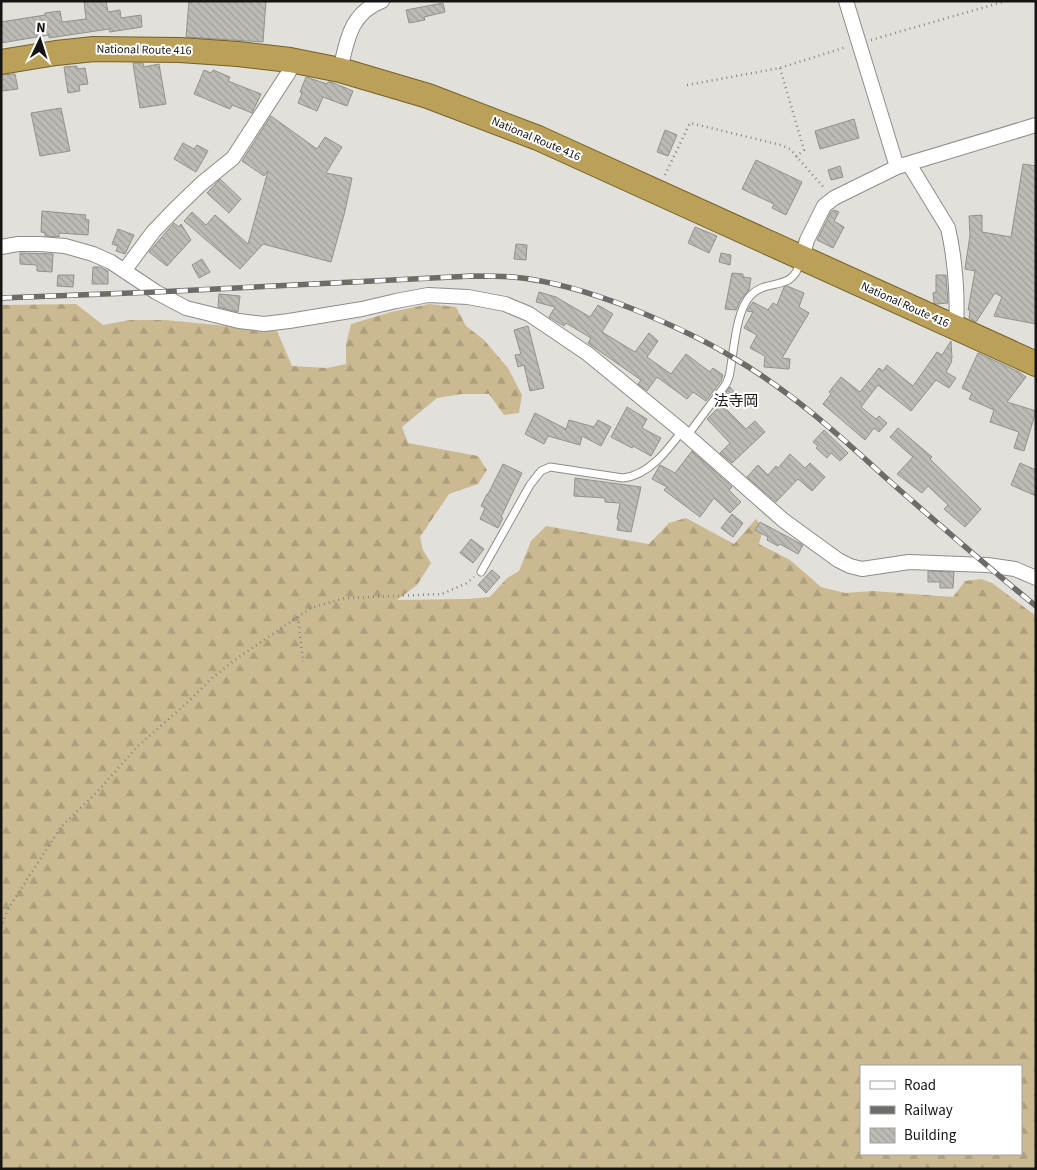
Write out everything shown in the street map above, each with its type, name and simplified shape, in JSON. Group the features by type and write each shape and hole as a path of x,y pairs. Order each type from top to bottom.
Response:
{"highway":[{"name":"National Route 416","path":"1,62 56,53 102,49 180,50 290,60 340,70 428,96 538,138 1036,364"}],"street":[{"path":"340,70 348,34 359,17 372,5 382,1"},
{"path":"846,1 859,44 903,165 948,228 951,240 957,309 956,328"},
{"path":"124,271 153,232 175,209 201,184 233,158 289,72 290,60"},
{"path":"802,258 807,240 824,206 834,198 903,165 1036,125"},
{"path":"1,247 18,244 40,244 65,246 93,254 111,262 156,292 186,308 239,321 264,324 362,309 428,295 468,297 505,304 529,314 581,349 685,434 783,520 838,560 862,569 909,562 987,565 1016,570 1036,578"}],"lane":[{"path":"481,572 530,485 541,470 550,467 623,478 634,477 643,472 685,434 730,377 743,306 752,294 763,288 793,279 802,258"}],"path":[{"path":"687,85 780,68 1006,1"},
{"path":"780,68 804,150 796,156"},
{"path":"656,192 690,123 781,145 790,149 834,198"},
{"path":"1,928 8,909 62,827 138,746 211,679 236,659 311,608 345,598 442,594 468,583 481,572"},
{"path":"298,617 303,662"}],"green space":[{"path":"76,304 103,325 130,320 166,320 277,331 292,366 327,368 346,364 346,344 351,324 391,312 429,304 456,307 466,326 484,340 508,368 522,395 519,413 504,415 489,394 462,394 437,398 402,427 408,443 478,456 487,470 478,484 449,494 420,537 423,550 431,563 417,585 397,600 490,597 507,578 519,571 531,541 546,526 649,544 669,523 686,518 734,544 756,519 763,530 759,544 790,560 821,587 845,593 873,591 953,597 965,581 981,579 992,583 1036,616 1036,1169 1,1169 1,305"}],"building":[{"path":"84,1 106,1 108,12 120,10 121,18 141,15 142,27 110,32 109,29 49,38 49,35 1,43 1,22 60,11 62,22 86,19"},
{"path":"189,1 266,1 263,42 186,37"},
{"path":"443,3 445,12 424,17 425,20 409,23 406,10"},
{"path":"133,63 143,63 144,67 159,64 166,104 140,108"},
{"path":"77,66 77,69 85,68 88,84 79,85 80,91 68,93 64,67"},
{"path":"204,70 211,73 213,70 230,77 228,81 261,94 252,113 232,105 230,109 194,94"},
{"path":"15,74 18,89 1,91 1,75"},
{"path":"306,77 327,84 331,82 353,91 347,106 323,97 317,111 298,103"},
{"path":"61,108 70,151 40,156 31,113"},
{"path":"271,116 317,149 325,137 342,147 326,173 352,178 331,262 263,244 240,269 184,221 192,212 206,225 215,215 248,244 268,171 264,176 242,161"},
{"path":"854,119 859,138 820,149 815,131"},
{"path":"665,130 677,135 668,156 657,152"},
{"path":"183,143 194,149 197,145 208,151 196,172 174,159"},
{"path":"756,160 802,182 786,215 772,208 774,204 742,189"},
{"path":"1023,164 1036,166 1036,324 994,316 1002,297 995,293 976,322 969,318 970,310 968,310 975,271 965,269 970,235 969,216 982,215 982,232 1011,237"},
{"path":"840,166 843,177 831,180 828,170"},
{"path":"220,179 241,199 229,213 207,193"},
{"path":"834,210 839,212 834,221 844,227 833,248 817,240 831,212"},
{"path":"42,211 86,215 85,219 89,220 88,235 59,233 59,237 45,236 45,233 41,232"},
{"path":"174,223 179,227 181,224 191,240 167,266 149,252"},
{"path":"695,227 717,236 709,253 688,243"},
{"path":"118,229 134,235 125,254 116,251 118,246 112,244"},
{"path":"516,244 527,245 526,260 514,259"},
{"path":"20,253 53,254 52,272 37,271 37,265 20,264"},
{"path":"721,253 731,255 730,265 719,262"},
{"path":"202,259 210,272 199,278 192,265"},
{"path":"93,267 100,267 108,271 108,284 92,284"},
{"path":"732,273 743,274 743,277 751,278 749,290 741,299 736,310 725,309"},
{"path":"58,275 74,275 73,287 57,286"},
{"path":"936,275 946,275 948,303 934,303 933,293 936,292"},
{"path":"787,286 804,293 799,307 809,313 782,358 790,359 789,369 764,367 765,356 750,348 757,335 744,328 753,312 747,311 753,302 768,310 773,303 777,305 784,287"},
{"path":"539,292 556,297 590,317 598,305 613,314 602,332 635,352 649,333 658,341 647,357 671,374 686,354 710,372 713,368 723,375 721,381 706,401 693,392 687,399 657,377 647,391 638,384 641,380 588,343 591,338 566,323 564,326 549,317 555,307 536,302"},
{"path":"219,294 240,296 238,312 218,307"},
{"path":"528,326 544,388 530,391 524,365 518,367 515,355 521,354 514,330"},
{"path":"951,341 952,361 946,372 956,378 949,388 936,380 911,411 878,385 861,407 876,419 879,416 887,423 879,432 874,428 865,440 823,404 831,394 829,392 841,377 860,392 879,368 883,371 887,365 913,386 937,352 942,355"},
{"path":"978,353 1026,377 1007,402 1036,411 1024,451 1014,448 1019,432 990,422 994,410 969,399 972,393 962,388"},
{"path":"730,387 737,395 729,402 731,404 726,409 746,429 755,421 765,432 732,463 720,453 730,443 707,419 717,409 715,408"},
{"path":"627,407 647,419 642,428 661,438 651,456 611,437"},
{"path":"535,413 566,429 569,420 594,427 598,420 611,427 601,446 582,436 580,445 548,436 544,444 525,434"},
{"path":"898,428 932,457 930,459 981,509 965,527 944,509 948,505 928,486 922,493 897,474 913,457 890,437"},
{"path":"824,430 848,453 840,461 831,453 827,458 816,448 818,446 813,442"},
{"path":"692,451 732,487 729,490 741,502 730,513 714,498 700,517 664,490 667,487 652,479 660,465 675,473"},
{"path":"790,454 805,468 810,463 825,477 812,491 798,479 776,502 747,477 758,465 768,475 776,466 778,468"},
{"path":"1020,463 1036,470 1036,496 1011,485"},
{"path":"503,464 522,473 501,517 503,518 498,528 480,519 485,508 481,506"},
{"path":"575,478 641,487 631,532 617,530 620,503 605,502 605,498 574,496"},
{"path":"732,514 743,523 733,537 721,528"},
{"path":"760,522 803,545 798,554 780,544 778,546 767,540 768,537 755,530"},
{"path":"471,539 484,549 473,563 460,553"},
{"path":"492,570 500,577 486,593 478,585"},
{"path":"928,571 954,572 953,588 940,588 940,582 928,582"}],"railway":[{"path":"1,298 472,276 529,279 574,289 633,309 684,331 753,370 793,398 831,429 960,543 1036,606"}],"district":[{"name":"法寺岡","path":"736,401"}]}
